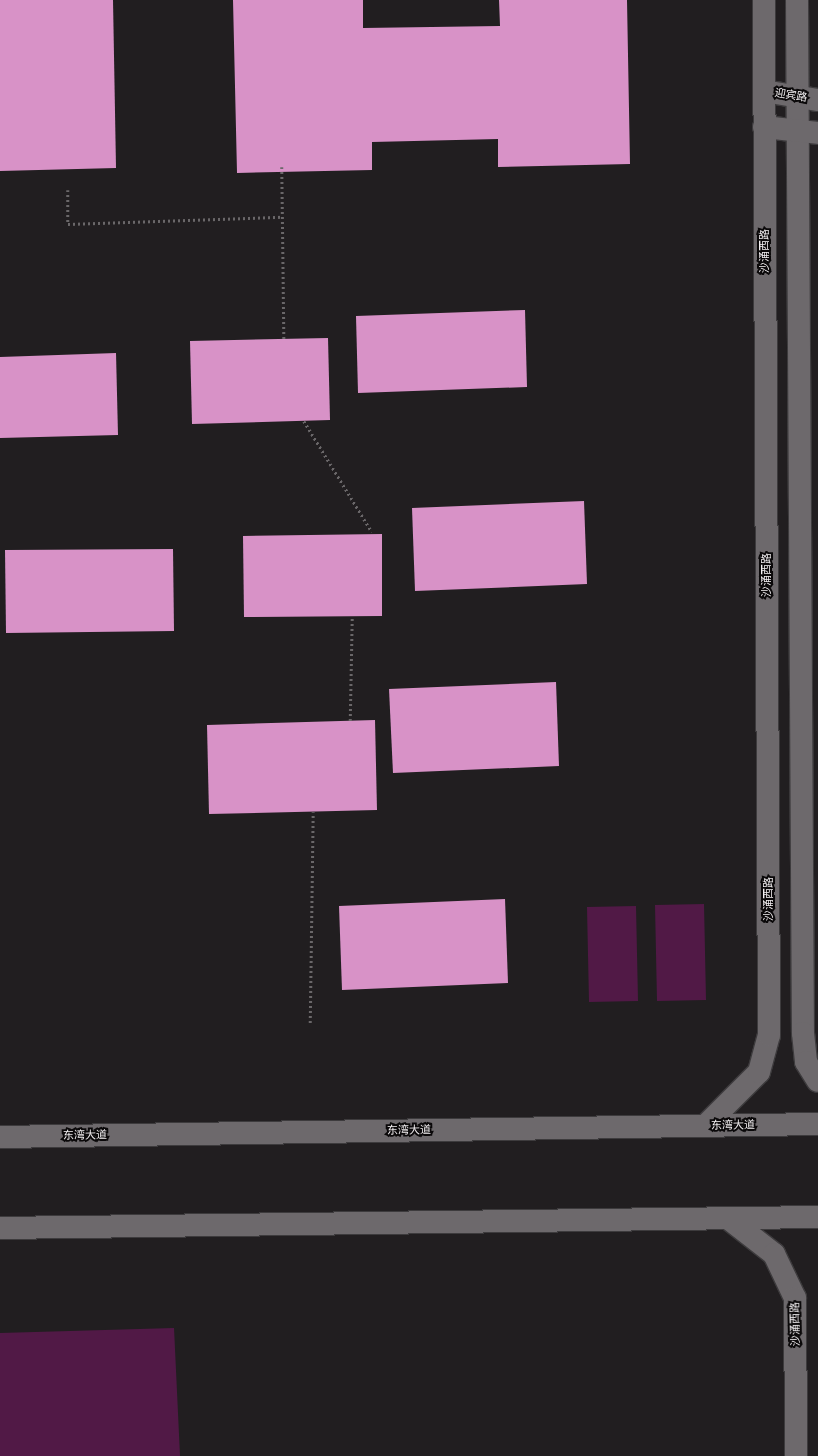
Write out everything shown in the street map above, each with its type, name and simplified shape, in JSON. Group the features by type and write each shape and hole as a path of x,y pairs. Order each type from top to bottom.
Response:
{"street":[{"name":"沙涌西路","path":"704,1126 758,1072 769,1035 764,0"},
{"path":"797,0 808,98 803,1033 806,1062 818,1081"},
{"name":"迎宾路","path":"764,91 808,98"},
{"path":"764,127 808,131"},
{"name":"东湾大道","path":"0,1136 818,1124"},
{"path":"0,1228 818,1217"},
{"name":"沙涌西路","path":"729,1218 774,1254 795,1298 796,1456"}],"path":[{"path":"282,167 284,339"},
{"path":"68,190 68,224 283,217"},
{"path":"304,421 372,532"},
{"path":"350,721 352,616"},
{"path":"310,1023 313,812"}],"shaded area":[{"path":"704,904 706,1000 657,1001 655,905"},
{"path":"636,906 638,1001 589,1002 587,907"},
{"path":"174,1328 180,1456 0,1456 0,1333"}],"building":[{"path":"0,0 113,0 116,168 0,171"},
{"path":"233,0 363,0 363,28 500,26 499,0 627,0 630,164 498,167 498,139 372,142 372,170 237,173"},
{"path":"525,310 527,387 358,393 356,316"},
{"path":"328,338 330,420 192,424 190,341"},
{"path":"116,353 118,435 0,438 0,357"},
{"path":"584,501 587,584 415,591 412,508"},
{"path":"382,534 382,616 244,617 243,536"},
{"path":"173,549 174,631 6,633 5,550"},
{"path":"556,682 559,766 393,773 389,689"},
{"path":"375,720 377,810 209,814 207,725"},
{"path":"505,899 508,983 342,990 339,906"}]}
